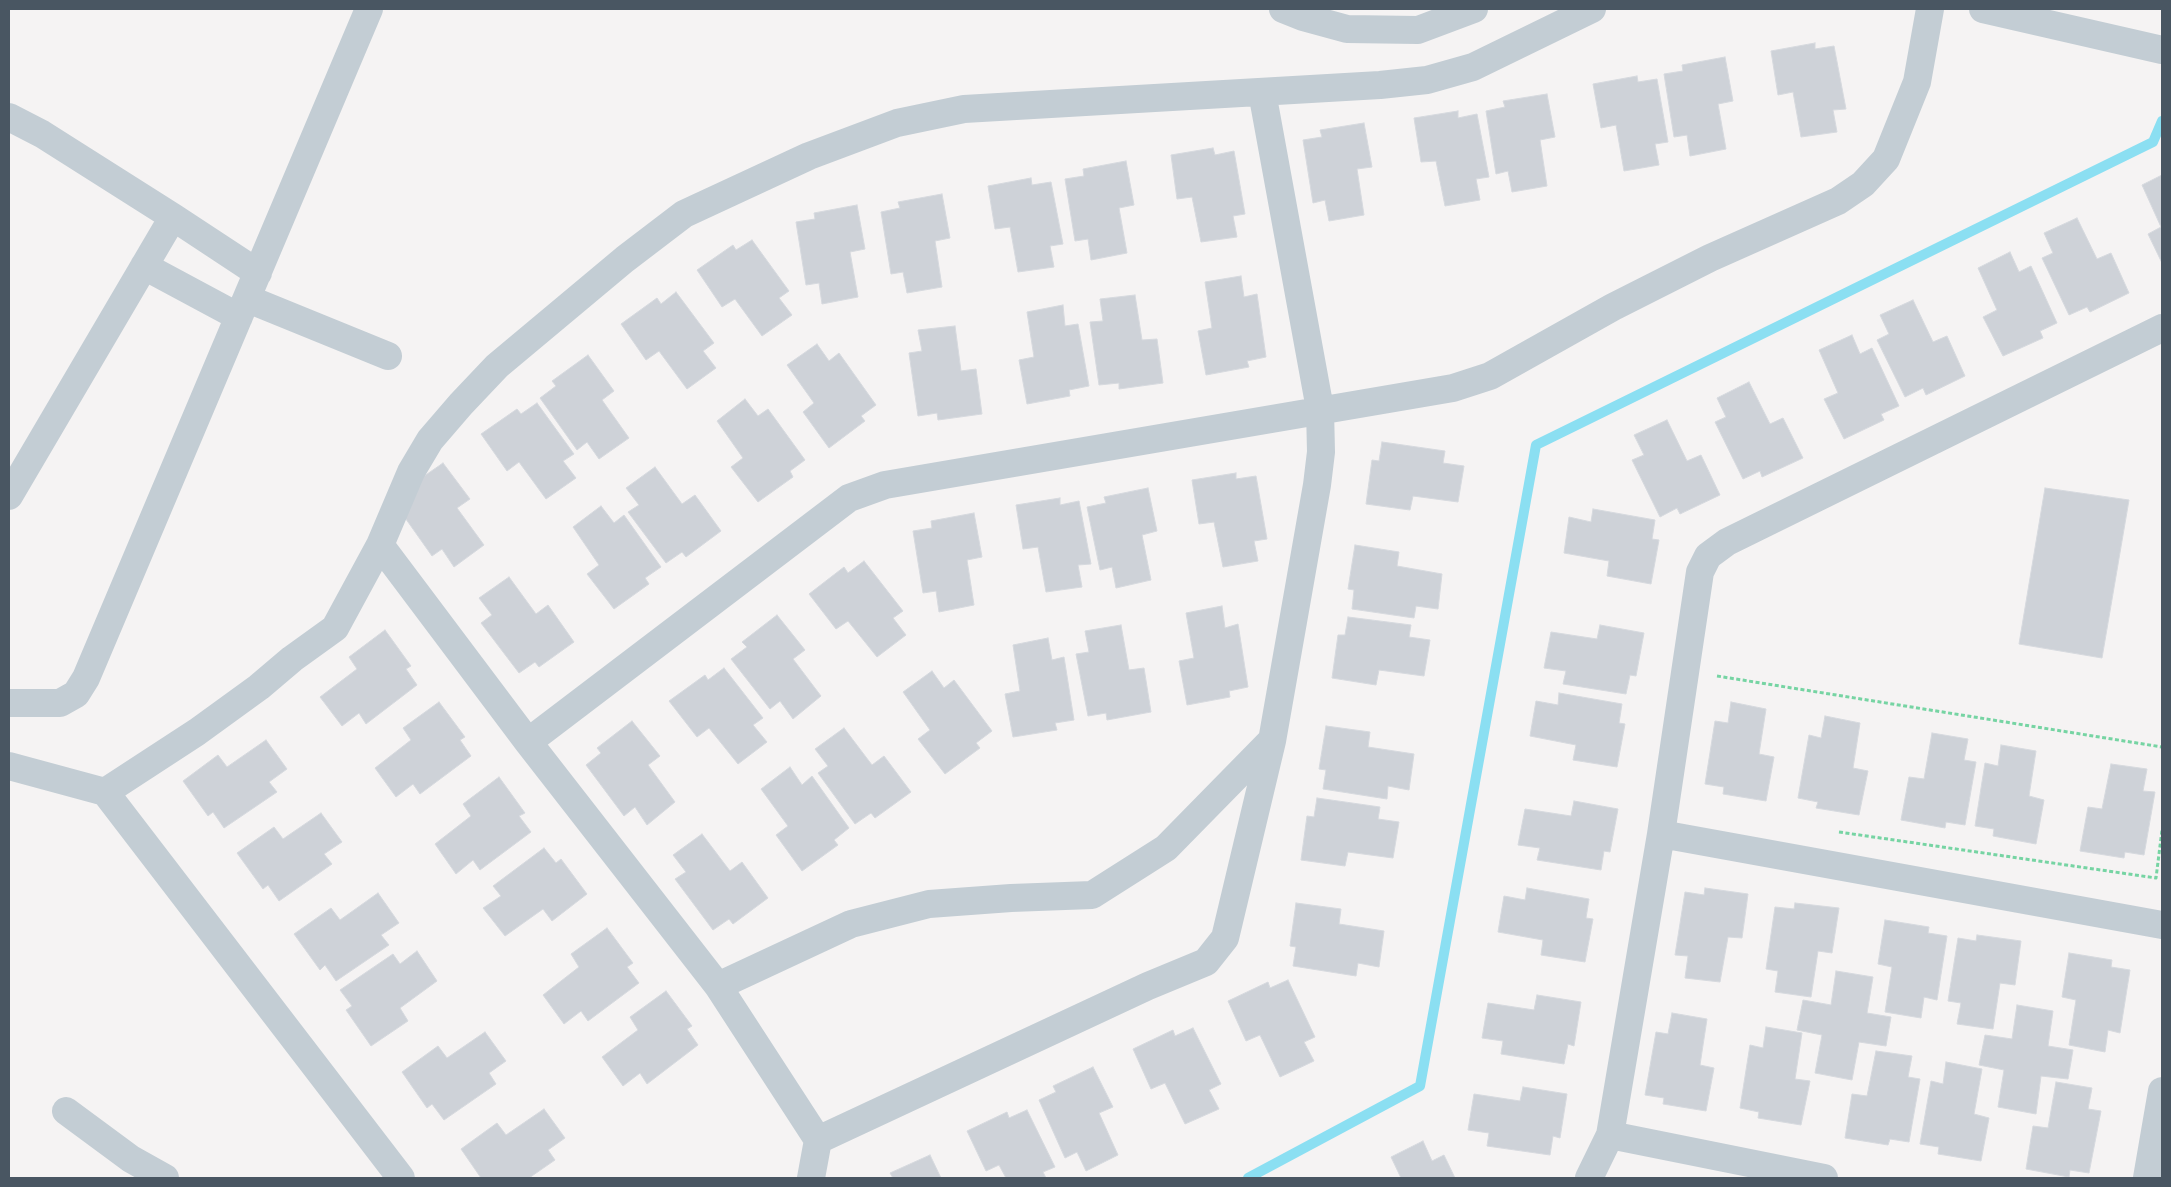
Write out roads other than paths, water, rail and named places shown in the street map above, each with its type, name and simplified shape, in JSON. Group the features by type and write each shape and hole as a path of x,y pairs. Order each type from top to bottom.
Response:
{"street":[{"path":"9,703 60,703 76,694 86,678 369,9"},
{"path":"1283,9 1303,17 1347,29 1418,30 1474,9"},
{"path":"105,792 197,732 335,628 380,545 411,472 430,440 497,366 625,259 684,214 809,156 897,123 964,109 1380,85 1427,80 1473,66 1592,9"},
{"path":"528,742 849,498 885,485 1320,409 1453,388 1490,376 1613,307 1710,258 1844,196 1864,184 1886,159 1917,82 1930,9"},
{"path":"1983,9 2162,50"},
{"path":"818,1140 1148,986 1206,962 1225,938 1272,741 1317,485 1321,452 1320,409 1262,92"},
{"path":"9,117 42,134 174,217 258,273"},
{"path":"9,496 174,217"},
{"path":"144,266 244,308 388,356"},
{"path":"1589,1178 1610,1135 1661,834 1700,572 1708,556 1727,542 2162,328"},
{"path":"380,545 528,742 718,986 818,1140 811,1178"},
{"path":"718,986 851,924 929,904 1011,898 1092,896 1166,848 1272,741"},
{"path":"9,766 105,792 401,1178"},
{"path":"1661,834 2162,925"},
{"path":"2148,1178 2162,1091"},
{"path":"66,1111 131,1159 165,1178"},
{"path":"1610,1135 1824,1178"}],"waterway":[{"path":"1248,1178 1420,1086 1536,445 2153,142 2162,121"}]}
